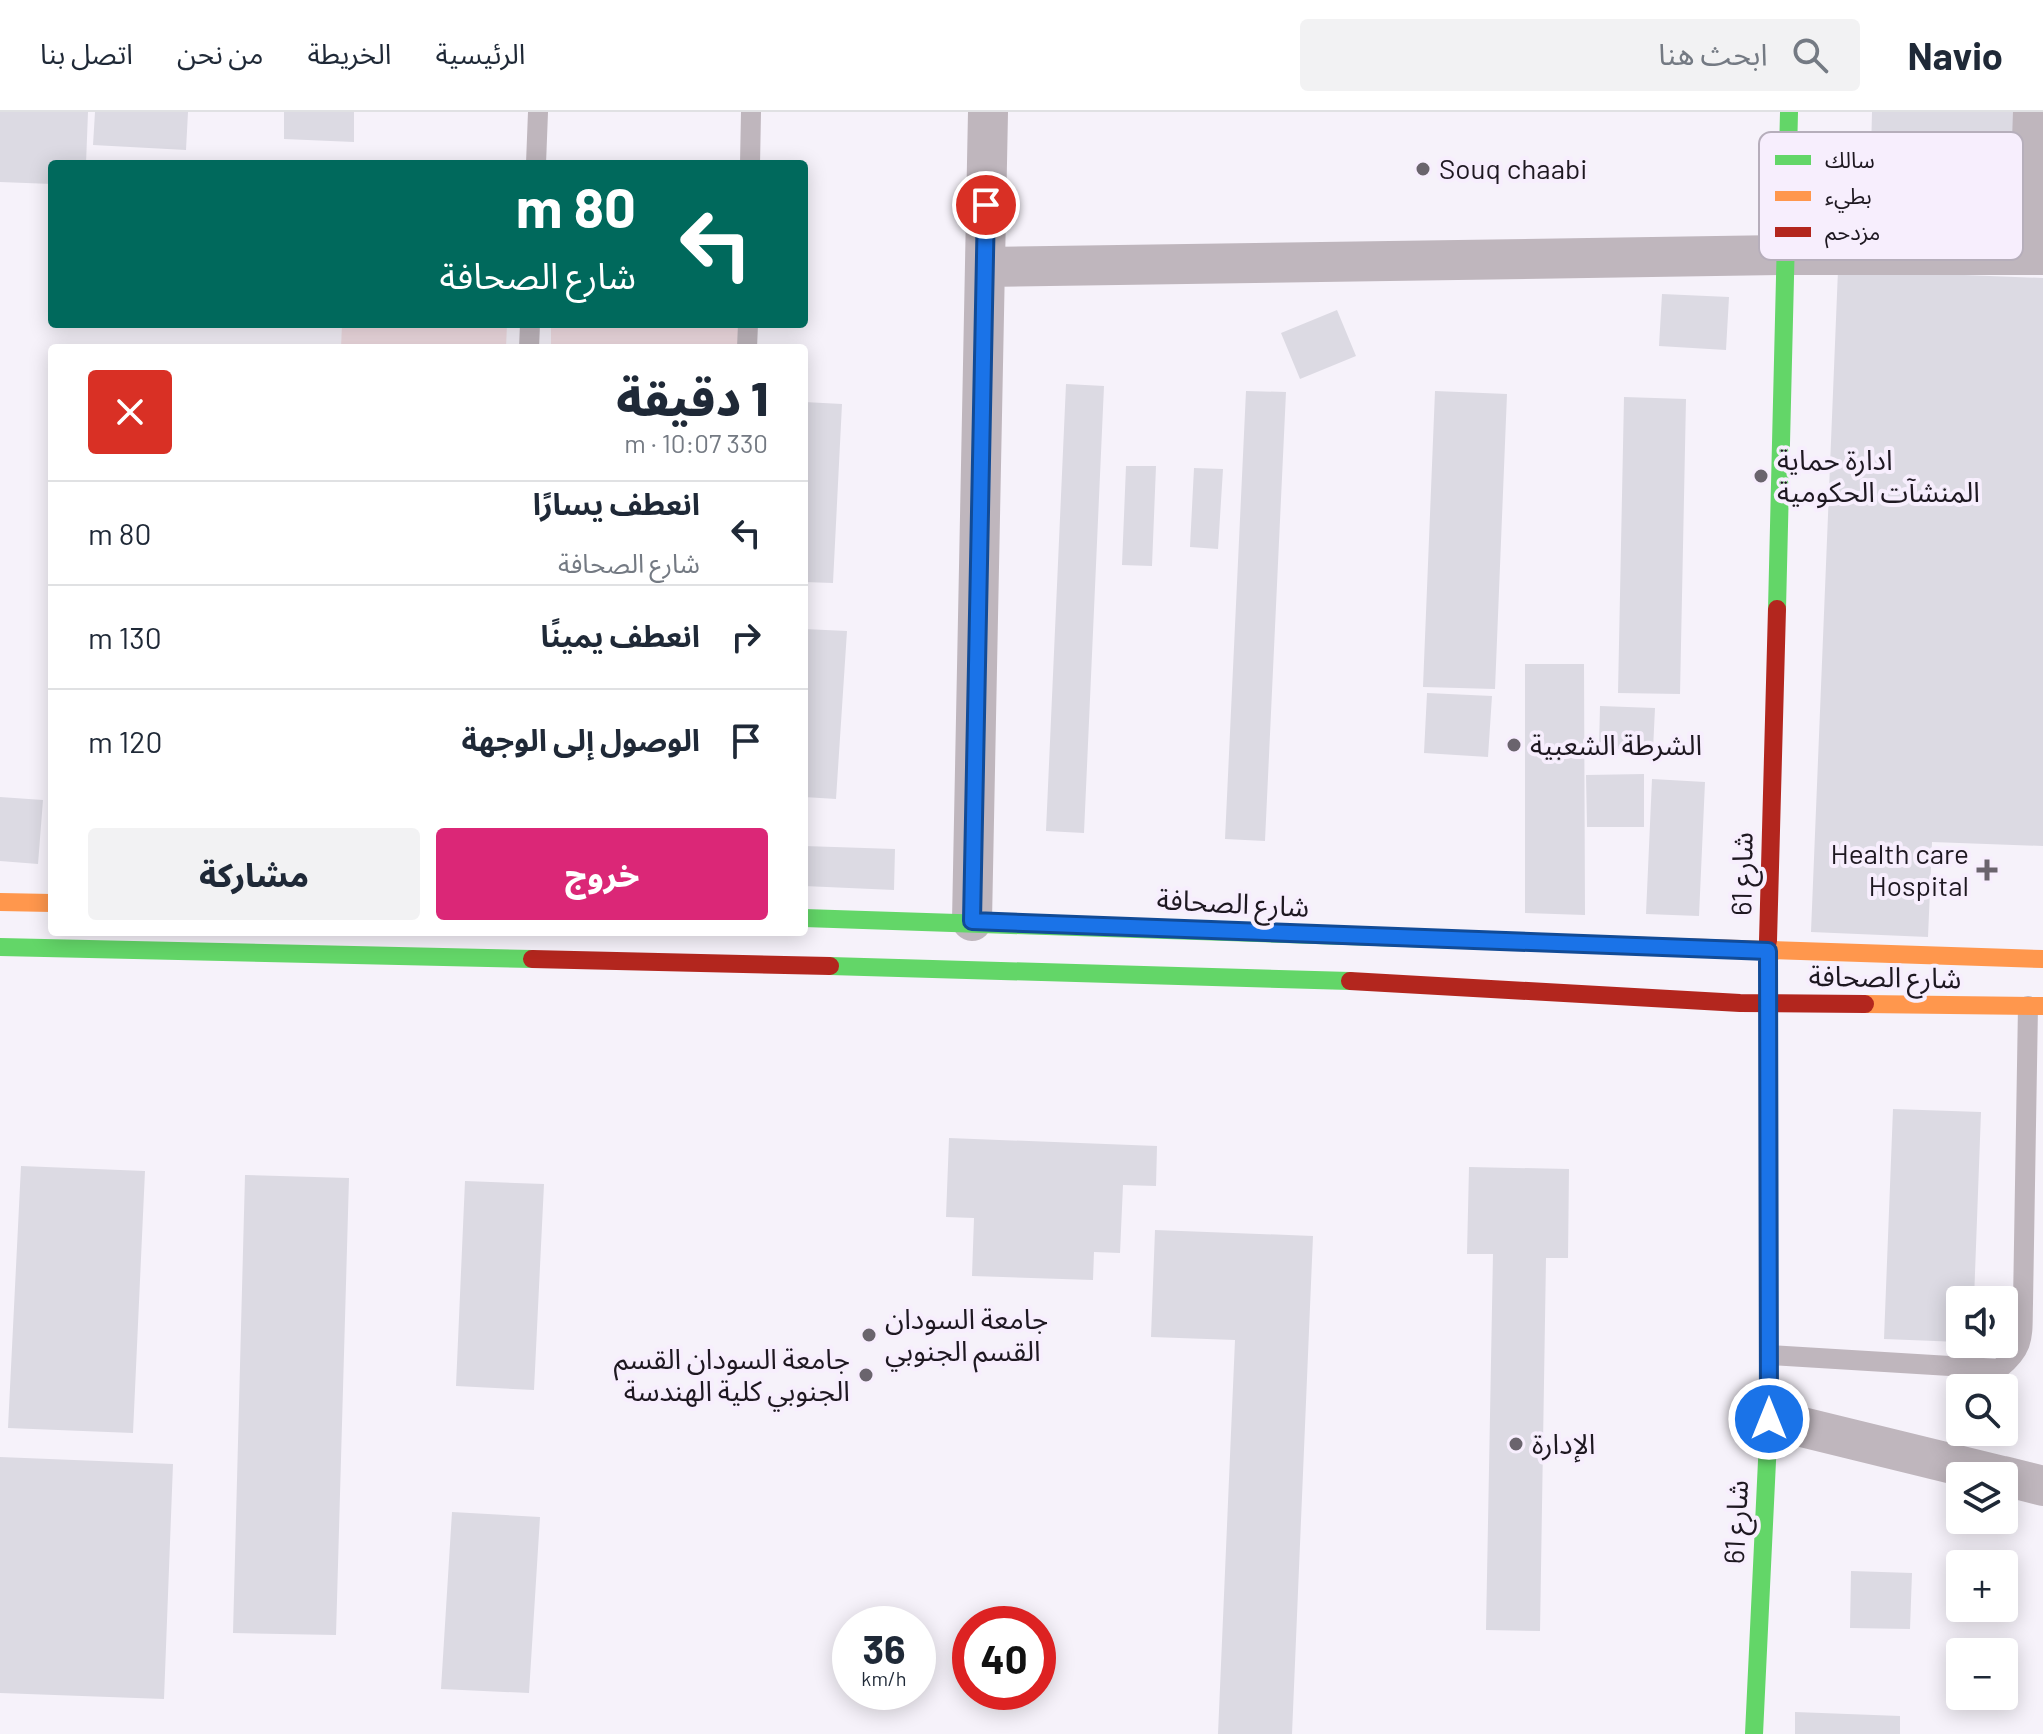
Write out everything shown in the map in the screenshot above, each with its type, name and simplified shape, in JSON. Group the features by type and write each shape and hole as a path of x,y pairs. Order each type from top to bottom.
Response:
{"main road":[{"name":"شارع 61","path":"1788,132 1789,112"},
{"name":"شارع 61","path":"1754,1734 1769,1419 1768,951 1785,260"},
{"path":"0,902 48,903"},
{"name":"شارع الصحافة","path":"808,918 972,921 2043,959"},
{"name":"شارع الصحافة","path":"0,947 1375,982 1768,1003 2036,1006"}],"street":[{"path":"972,921 988,112"},
{"path":"2033,112 2036,255"},
{"path":"985,267 1759,255"},
{"path":"1769,1419 1946,1462"},
{"path":"2018,1480 2043,1486"}],"lane":[{"path":"536,160 538,112"},
{"path":"750,160 751,112"},
{"path":"504,959 506,936"},
{"path":"1769,1355 1999,1369 2017,1354 2034,1238 2036,1006"}],"shaded area":[{"path":"342,328 507,328 506,344 341,344"},
{"path":"551,328 738,328 738,344 551,344"}],"building":[{"path":"0,112 88,112 86,160 48,160 48,184 0,182"},
{"path":"95,112 188,112 186,150 93,145"},
{"path":"284,112 354,112 354,142 284,139"},
{"path":"1872,112 2022,112 2022,132 1872,132"},
{"path":"1838,270 2043,278 2043,846 1932,842 1928,937 1811,932"},
{"path":"1662,294 1729,297 1726,350 1659,346"},
{"path":"1337,310 1356,356 1300,379 1281,333"},
{"path":"1066,384 1104,386 1084,833 1046,831"},
{"path":"1246,391 1286,392 1265,841 1225,839"},
{"path":"1435,391 1507,394 1495,689 1423,687"},
{"path":"1624,397 1686,399 1680,694 1618,693"},
{"path":"808,402 842,404 833,583 808,582"},
{"path":"1126,466 1156,466 1152,566 1122,565"},
{"path":"1194,468 1223,469 1218,549 1190,547"},
{"path":"808,629 847,631 836,799 808,797"},
{"path":"1525,664 1584,664 1585,915 1525,913"},
{"path":"1427,693 1492,696 1488,757 1424,753"},
{"path":"1600,706 1655,708 1653,750 1599,748"},
{"path":"1644,774 1644,827 1587,827 1586,775"},
{"path":"1652,779 1705,782 1699,916 1646,914"},
{"path":"0,797 43,800 38,864 0,861"},
{"path":"808,846 895,849 894,890 808,886"},
{"path":"1893,1109 1981,1112 1975,1286 1946,1286 1946,1341 1884,1339"},
{"path":"949,1138 1157,1146 1156,1186 1123,1185 1120,1253 1094,1252 1093,1280 972,1276 974,1218 946,1217"},
{"path":"21,1166 145,1171 133,1433 8,1428"},
{"name":"الإدارة","path":"1469,1167 1569,1169 1568,1258 1546,1258 1540,1631 1486,1630 1493,1254 1467,1254"},
{"path":"245,1175 349,1178 336,1635 233,1633"},
{"path":"465,1181 544,1184 534,1390 456,1386"},
{"path":"1155,1230 1313,1236 1292,1734 1218,1734 1235,1340 1151,1337"},
{"path":"0,1457 173,1464 164,1699 0,1693"},
{"path":"452,1512 540,1517 529,1693 441,1689"},
{"path":"1851,1571 1912,1573 1910,1629 1850,1628"},
{"path":"1795,1712 1900,1716 1900,1734 1795,1734"}],"traffic: fast":[{"path":"1789,112 1789,132"},
{"path":"1777,609 1785,260"},
{"path":"808,918 1555,943"},
{"path":"1754,1734 1769,1419 1768,941"},
{"path":"0,947 532,959"},
{"path":"830,966 1350,981"}],"traffic: slow":[{"path":"0,902 48,903"},
{"path":"1555,943 2043,959"},
{"path":"1865,1004 2043,1006"}],"traffic: jam":[{"path":"1768,941 1777,609"},
{"path":"532,959 830,966"},
{"path":"1350,981 1740,1003 1865,1004"}],"place":[{"name":"Souq chaabi","path":"1423,169"},
{"name":"ادارة حماية المنشآت الحكومية","path":"1761,476"},
{"name":"الشرطة الشعبية","path":"1514,745"},
{"name":"Health care Hospital","path":"1987,870"},
{"name":"جامعة السودان القسم الجنوبي","path":"869,1335"},
{"name":"جامعة السودان القسم الجنوبي كلية الهندسة","path":"866,1375"},
{"name":"الإدارة","path":"1516,1444"}],"route":[{"path":"986,205 972,921 1768,951 1769,1419"}]}
